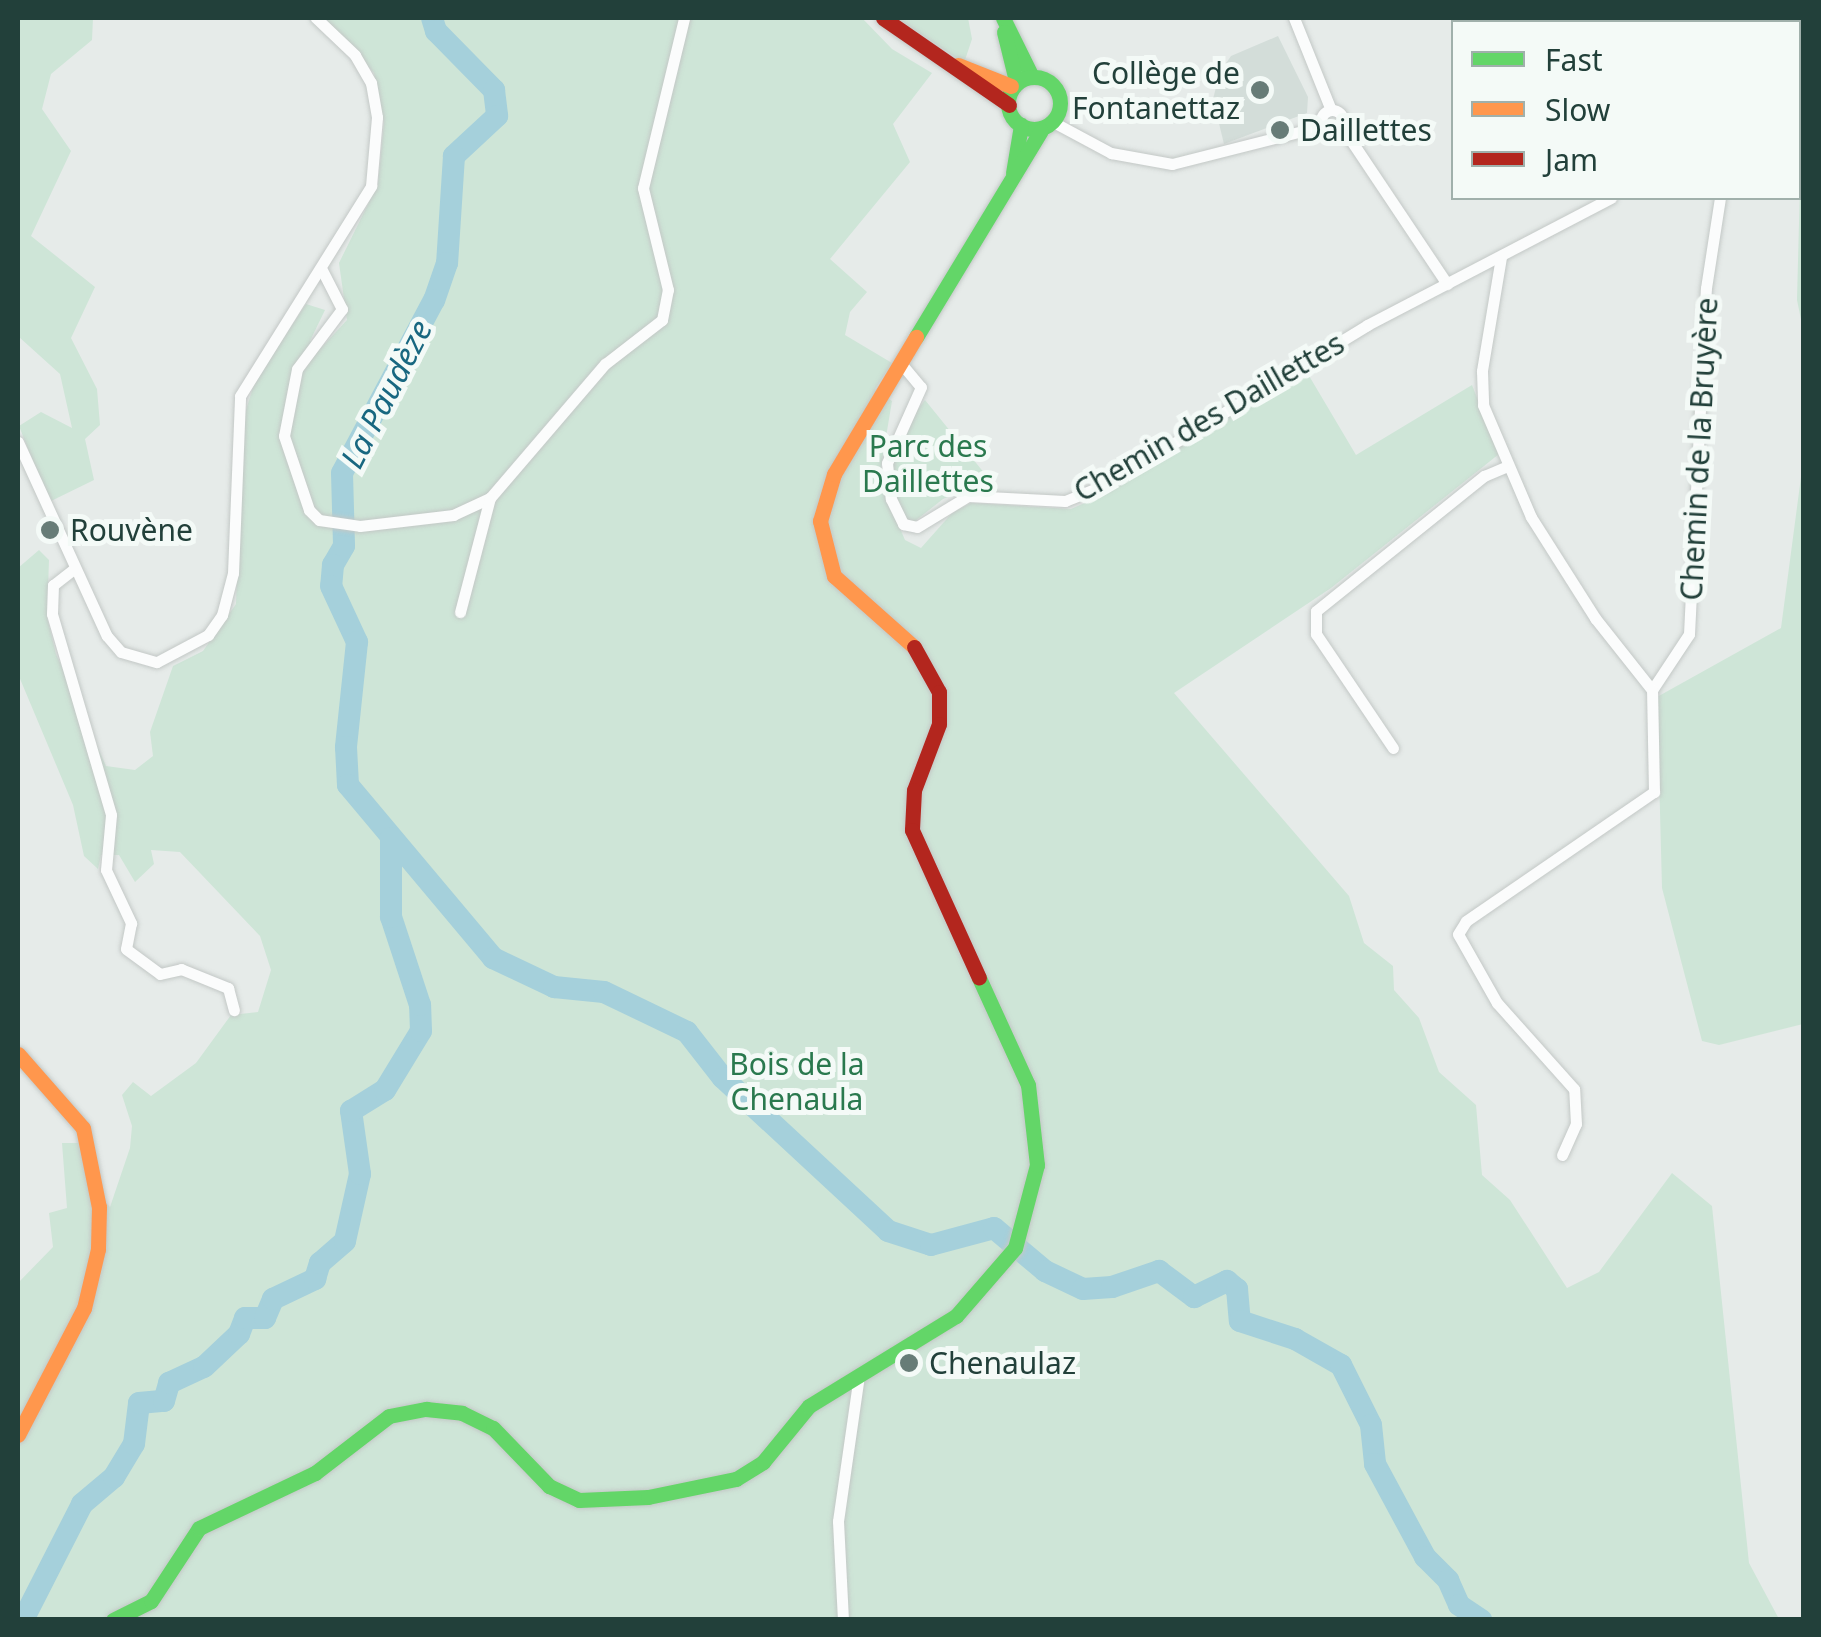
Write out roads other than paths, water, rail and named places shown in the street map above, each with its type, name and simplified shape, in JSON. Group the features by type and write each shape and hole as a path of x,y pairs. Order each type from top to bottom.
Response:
{"street":[{"path":"18,442 75,568 120,652 157,662 208,636 222,615 233,573 240,396 371,186 377,117 371,83 355,55 316,18"},
{"path":"322,270 342,309 297,369 284,436 309,510 328,523 360,526 454,515 490,498 605,364 662,320 668,290 643,188 684,18"},
{"path":"883,18 1009,105 1021,124 1012,176"},
{"path":"1294,18 1330,110 1322,126"},
{"path":"981,74 997,66 1004,52 1004,20"},
{"path":"1004,20 1019,81 1009,105"},
{"path":"1004,52 1019,81"},
{"path":"113,1620 151,1601 199,1528 315,1473 389,1416 426,1409 462,1413 492,1428 549,1486 604,1502 736,1479 762,1462 809,1406 964,1309 1014,1248 1035,1182 1038,1137 1028,1085 915,843 911,806 938,724 939,692 917,649 841,586 820,535 824,491 904,367 1012,176 1060,109 1053,91 940,60"},
{"path":"1330,110 1341,114 1342,127 1447,284"},
{"path":"1021,124 1048,127 1111,153 1172,164 1322,126 1332,132 1342,127"},
{"name":"Chemin des Daillettes","path":"904,367 920,379 921,392 889,450 888,483 909,529 968,496 1044,502 1092,492 1318,353 1607,200"},
{"name":"Chemin de la Bruyère","path":"1652,690 1690,634 1706,288 1720,200"},
{"path":"1501,257 1480,392 1522,504 1595,618 1652,690 1654,792 1466,921 1458,934 1497,1004 1574,1089 1576,1124 1562,1155"},
{"path":"1393,748 1316,634 1316,610 1484,476 1508,466"},
{"path":"460,612 490,498"},
{"path":"75,568 53,585 52,614 111,815 106,870 130,923 126,949 160,974 181,970 228,988 234,1010"},
{"path":"18,1054 54,1088 83,1128 99,1207 98,1250 84,1308 18,1435"},
{"path":"843,1620 838,1521 858,1375"}],"waterway":[{"path":"432,18 436,31 494,90 497,116 454,156 447,263 434,300 342,473 344,546 333,565 331,586 357,642 346,747 348,785 493,958 554,987 604,992 687,1032 723,1078 888,1231 931,1245 994,1228 1045,1271 1083,1289 1112,1287 1159,1271 1194,1297 1227,1281 1237,1289 1240,1321 1295,1339 1341,1365 1371,1425 1375,1464 1425,1557 1448,1580 1459,1605 1481,1620"},
{"name":"La Paudèze","path":"23,1620 82,1504 114,1477 134,1444 139,1403 164,1401 169,1383 204,1367 239,1334 245,1318 265,1318 273,1299 315,1279 320,1263 345,1241 360,1174 351,1111 385,1090 421,1031 420,1005 391,917 391,838"}],"place":[{"name":"Collège de Fontanettaz","path":"1260,90"},
{"name":"Daillettes","path":"1280,130"},
{"name":"Rouvène","path":"50,530"},
{"name":"Chenaulaz","path":"909,1363"}],"park label":[{"name":"Parc des Daillettes","path":"928,463"},
{"name":"Bois de la Chenaula","path":"797,1081"}]}
